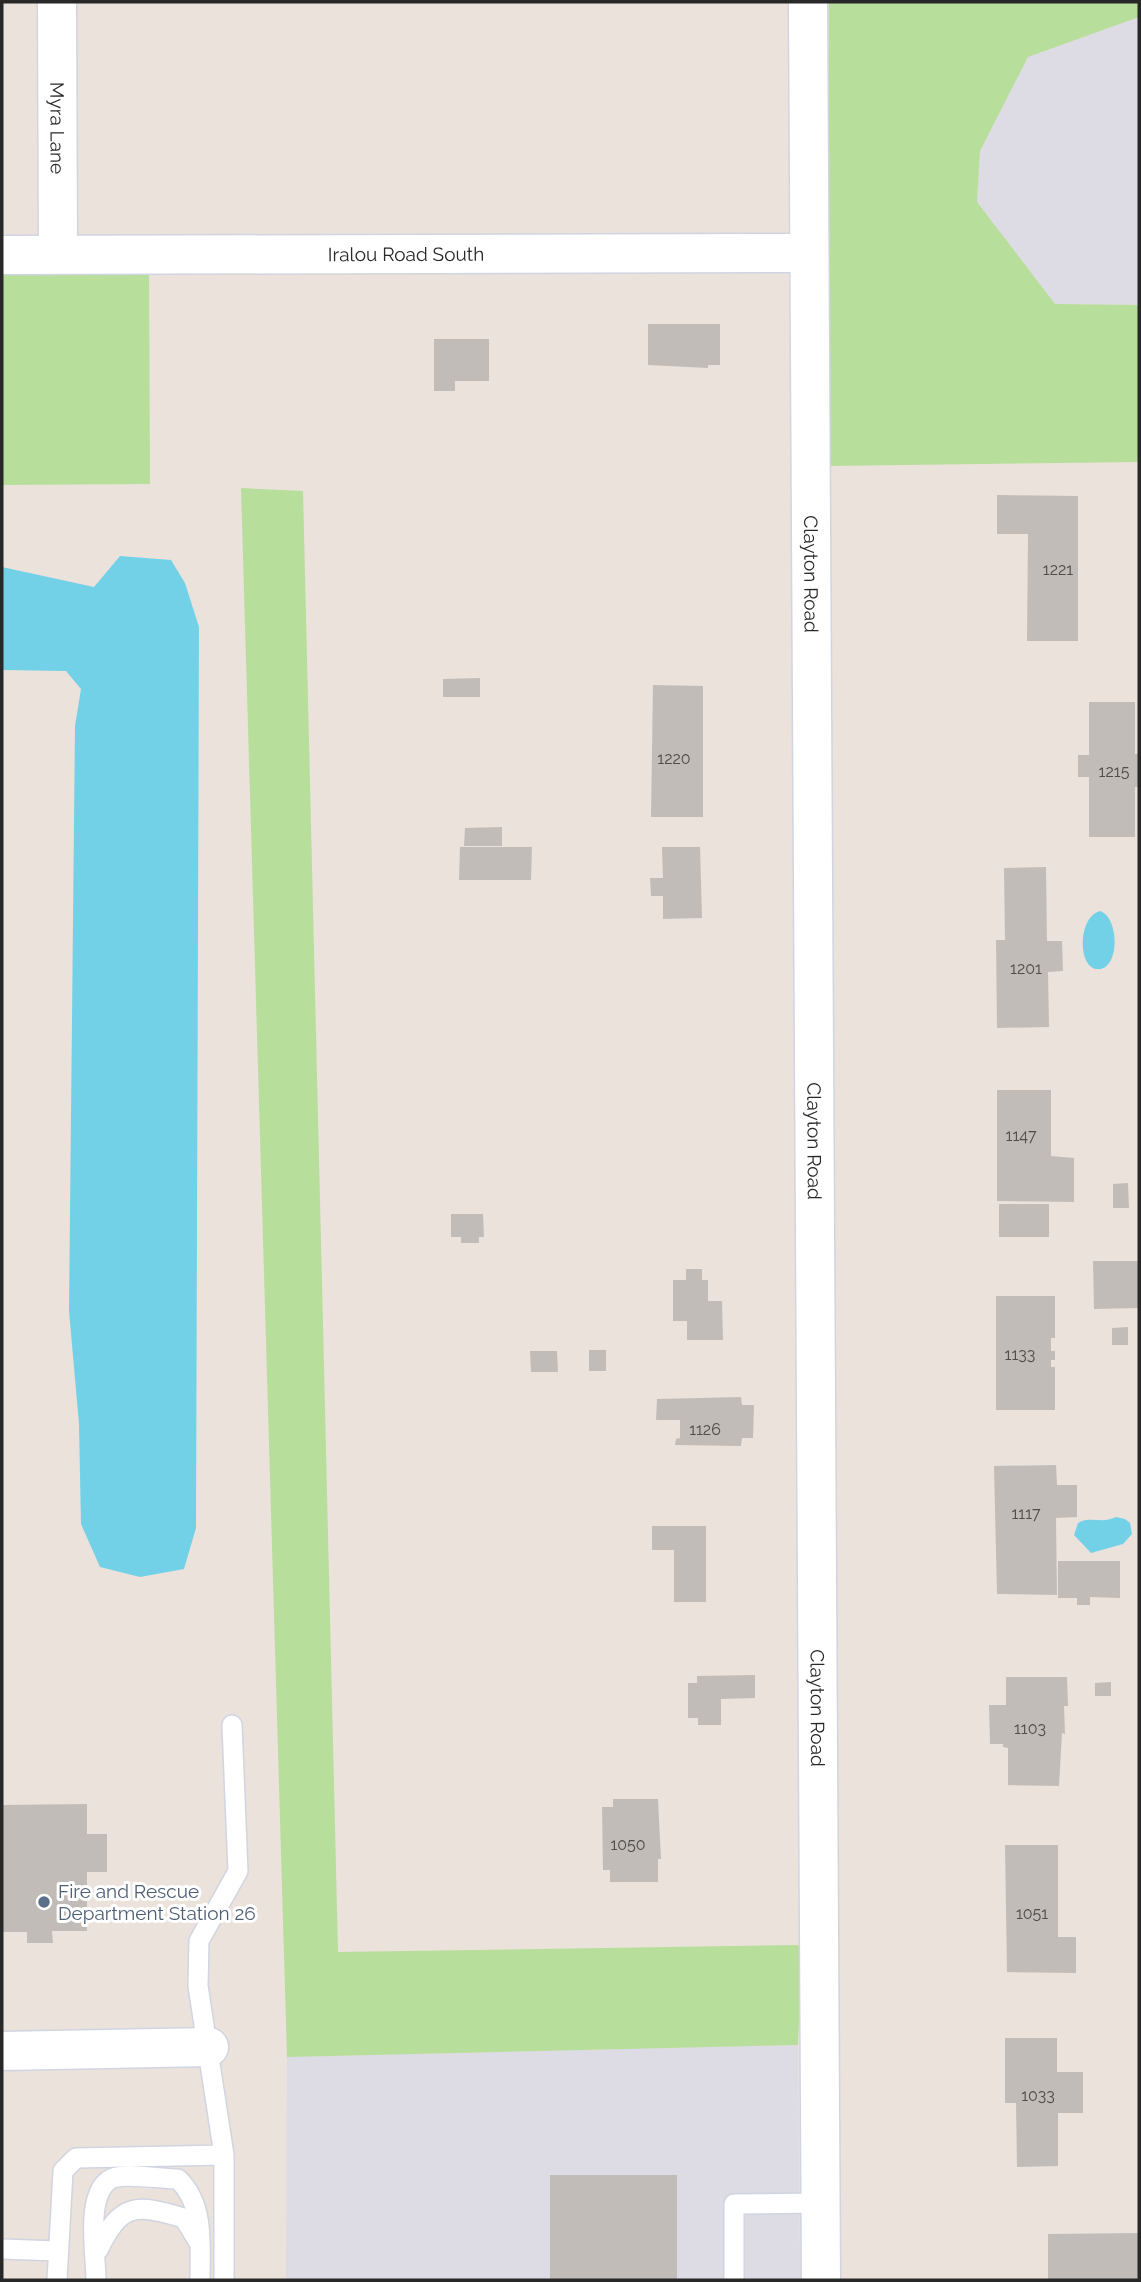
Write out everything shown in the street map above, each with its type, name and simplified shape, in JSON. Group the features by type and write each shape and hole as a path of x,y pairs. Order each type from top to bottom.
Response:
{"street":[{"name":"Myra Lane","path":"57,2 58,254"},
{"name":"Clayton Road","path":"808,2 821,2280"},
{"name":"Iralou Road South","path":"2,255 809,253"},
{"path":"2,2051 209,2047"}],"lane":[{"path":"223,2280 225,2155 198,1986 200,1941 239,1871 232,1725"},
{"path":"57,2280 63,2171 67,2164 76,2158 225,2155"},
{"path":"96,2280 94,2200 102,2186 114,2178 178,2179 190,2190 196,2205 200,2280"},
{"path":"734,2280 734,2204 821,2203"},
{"path":"96,2255 113,2221 122,2214 134,2211 154,2210 184,2218 200,2245"},
{"path":"2,2249 57,2251"}],"shaded area":[{"path":"1139,17 1139,305 1055,304 977,202 980,151 1028,57"},
{"path":"798,2045 800,2280 286,2280 287,2057"}],"green space":[{"path":"829,2 1139,2 1139,17 1028,57 980,151 977,202 1055,304 1139,305 1139,462 827,466"},
{"path":"149,271 150,484 2,485 2,273"},
{"path":"241,488 303,491 338,1952 802,1945 798,2045 287,2057"}],"water":[{"path":"120,556 171,560 185,583 199,627 196,1528 184,1569 140,1577 100,1567 81,1524 79,1424 69,1311 75,726 81,689 66,671 2,670 2,567 94,587"},
{"path":"1100,911 1111,922 1115,941 1111,960 1107,966 1100,969 1092,968 1087,962 1083,943 1087,923 1092,915"},
{"path":"1116,1517 1130,1523 1132,1534 1123,1544 1091,1553 1074,1535 1078,1523"}],"building":[{"path":"648,324 720,324 720,365 708,365 708,368 648,365"},
{"path":"434,339 489,339 489,381 455,381 455,391 434,391"},
{"path":"997,495 1078,496 1078,641 1027,641 1028,534 997,534"},
{"path":"480,678 480,697 443,697 443,679"},
{"path":"653,685 703,686 703,817 651,817"},
{"path":"1089,702 1135,702 1135,754 1139,754 1139,787 1135,787 1135,837 1089,837 1089,777 1078,777 1078,755 1089,755"},
{"path":"502,827 502,846 464,846 465,828"},
{"path":"460,847 532,847 531,880 459,880"},
{"path":"662,847 700,847 702,918 663,919 663,896 651,896 650,878 663,878"},
{"path":"1046,867 1047,941 1062,941 1063,971 1048,972 1049,1027 997,1028 996,940 1005,940 1004,868"},
{"path":"997,1090 1051,1090 1051,1156 1074,1158 1074,1202 997,1201"},
{"path":"1128,1183 1129,1208 1113,1208 1113,1184"},
{"path":"999,1204 1049,1204 1049,1237 999,1237"},
{"path":"451,1214 483,1214 484,1237 479,1237 479,1243 461,1243 461,1237 451,1237"},
{"path":"1093,1261 1138,1261 1138,1308 1094,1309"},
{"path":"686,1269 702,1269 702,1280 708,1280 708,1301 722,1301 723,1340 687,1340 687,1321 673,1321 673,1280 686,1280"},
{"path":"996,1296 1055,1296 1055,1338 1051,1338 1051,1351 1055,1351 1055,1360 1051,1360 1051,1367 1055,1367 1055,1410 996,1410"},
{"path":"1128,1327 1128,1345 1112,1345 1112,1328"},
{"path":"589,1350 606,1350 606,1371 589,1371"},
{"path":"530,1351 557,1351 558,1372 531,1372"},
{"path":"741,1397 742,1405 754,1405 753,1438 742,1438 741,1446 675,1445 676,1439 680,1438 680,1420 656,1420 657,1399"},
{"path":"1056,1465 1057,1485 1077,1485 1077,1517 1056,1518 1057,1595 997,1594 994,1466"},
{"path":"652,1526 706,1526 706,1602 674,1602 674,1550 652,1550"},
{"path":"1058,1561 1120,1561 1120,1598 1090,1597 1090,1605 1077,1605 1077,1598 1058,1598"},
{"path":"755,1675 755,1698 721,1699 721,1725 698,1725 698,1718 688,1718 688,1683 697,1683 697,1676"},
{"path":"1006,1677 1067,1677 1068,1706 1064,1706 1065,1734 1062,1733 1059,1786 1008,1785 1008,1748 1003,1747 1003,1744 990,1744 989,1705 1006,1705"},
{"path":"1111,1682 1111,1696 1095,1696 1095,1683"},
{"path":"613,1799 658,1799 661,1859 658,1859 658,1882 610,1882 610,1870 603,1870 602,1807 613,1807"},
{"name":"Fire and Rescue Department Station 26","path":"87,1804 87,1834 107,1834 107,1872 87,1872 87,1931 52,1931 53,1943 27,1943 27,1932 2,1932 2,1805"},
{"path":"1005,1845 1058,1845 1058,1937 1076,1937 1076,1973 1007,1972"},
{"path":"1005,2038 1057,2038 1057,2072 1083,2072 1083,2113 1058,2113 1058,2166 1017,2167 1016,2103 1005,2103"},
{"path":"550,2175 677,2175 677,2280 550,2280"},
{"path":"1139,2233 1139,2280 1048,2280 1048,2234"}],"place":[{"name":"Fire and Rescue Department Station 26","path":"44,1902"}]}
